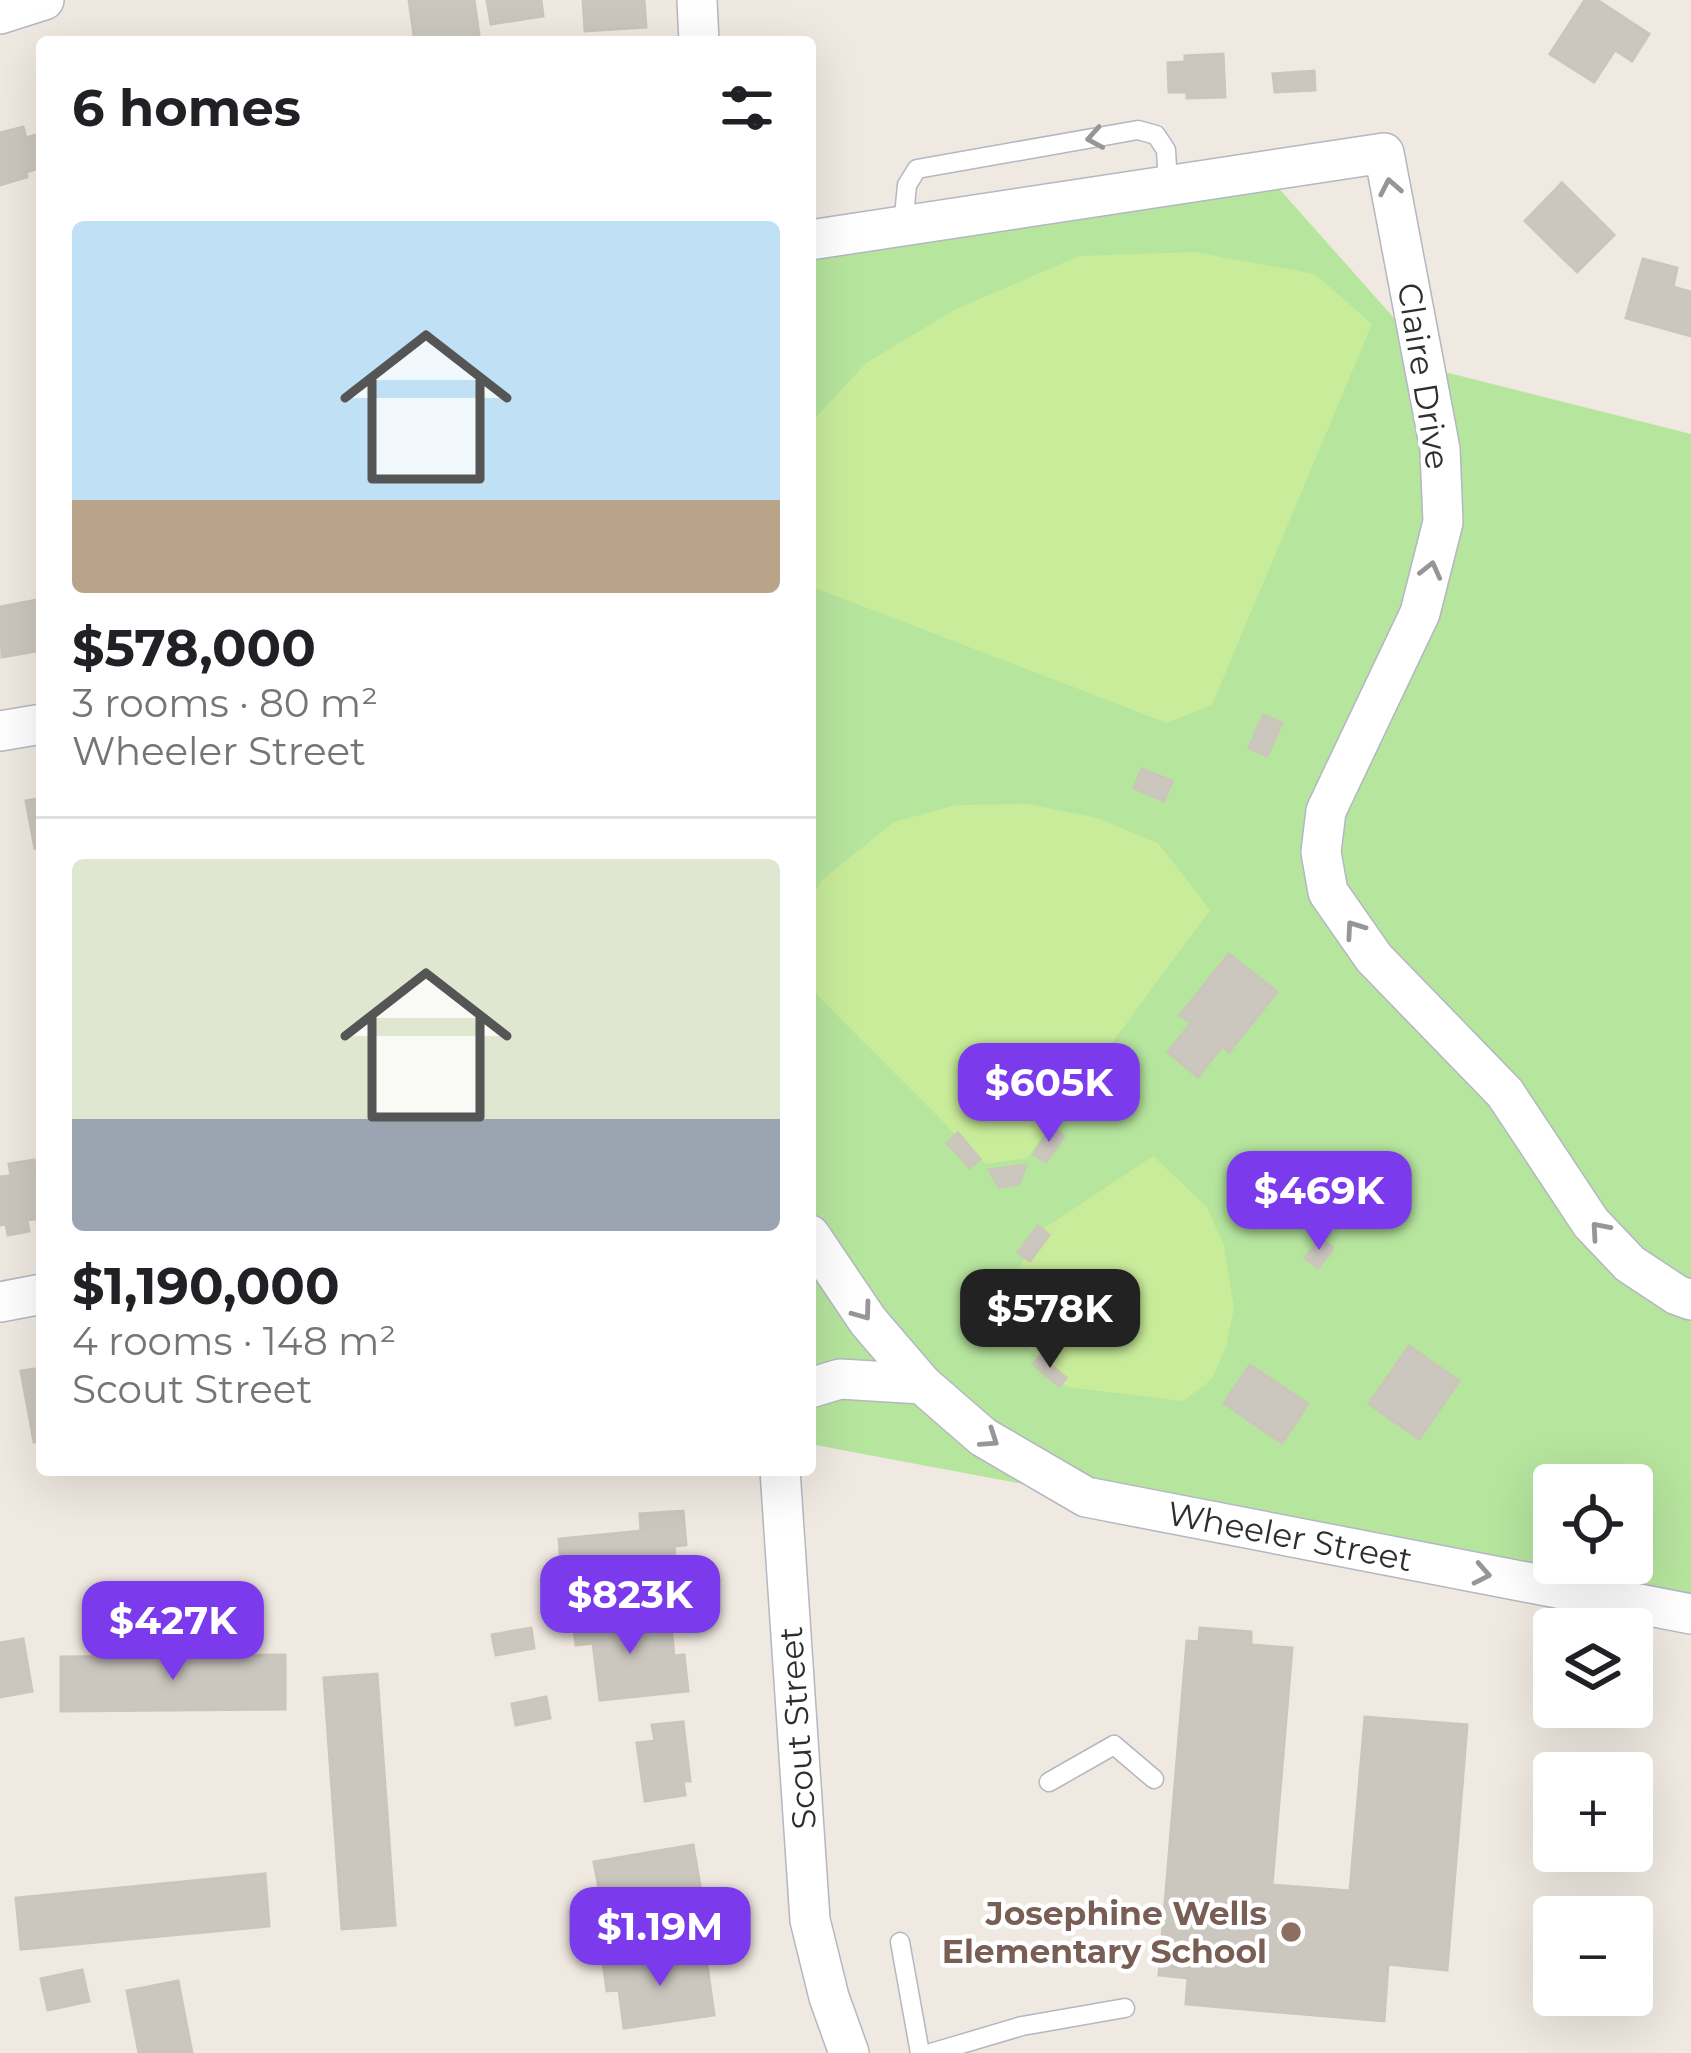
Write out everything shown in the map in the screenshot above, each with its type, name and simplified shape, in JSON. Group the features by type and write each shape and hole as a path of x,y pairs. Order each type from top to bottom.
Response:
{"street":[{"path":"0,14 44,0"},
{"path":"697,0 699,36"},
{"name":"Claire Drive","path":"816,239 1384,154 1440,449 1443,522 1420,613 1326,811 1321,852 1328,892 1374,958 1505,1093 1591,1223 1630,1264 1691,1300"},
{"path":"0,731 36,725"},
{"name":"Wheeler Street","path":"816,1244 868,1321 922,1384 983,1437 1086,1497 1691,1614"},
{"path":"0,1301 36,1295"},
{"path":"816,1386 840,1379 922,1384"},
{"name":"Scout Street","path":"780,1476 810,1920 829,1997 850,2053"}],"lane":[{"path":"903,226 907,185 916,169 1138,130 1156,135 1180,185"},
{"path":"1049,1782 1114,1745 1154,1779"},
{"path":"900,1942 920,2053"},
{"path":"931,2053 1022,2026 1125,2008"}],"green space":[{"path":"1267,175 1441,371 1691,434 1691,1602 1587,1584 1653,1584 1653,1464 1533,1464 1533,1575 816,1445 816,254"},
{"path":"1194,252 1315,274 1372,324 1212,705 1167,723 816,588 816,417 866,363 956,309 1079,256"},
{"path":"1027,804 1097,818 1158,843 1210,910 1027,1158 985,1164 816,992 816,890 822,880 894,822 956,805"},
{"path":"1153,1156 1207,1207 1224,1246 1234,1308 1226,1347 1212,1379 1183,1401 1067,1387 1025,1345 1010,1311 1020,1265 1046,1227"}],"building":[{"path":"409,0 474,0 479,36 414,36"},
{"path":"487,0 541,0 543,16 491,24"},
{"path":"583,0 644,0 646,27 585,31"},
{"path":"1585,0 1597,0 1649,34 1632,61 1615,50 1594,82 1550,54"},
{"path":"1223,54 1225,97 1187,98 1187,92 1169,92 1168,63 1185,62 1185,56"},
{"path":"1314,71 1315,90 1275,92 1273,74"},
{"path":"23,127 26,138 36,135 36,169 26,172 27,177 0,185 0,133"},
{"path":"1562,183 1614,235 1577,272 1525,221"},
{"path":"1643,259 1677,268 1673,287 1691,292 1691,336 1626,318"},
{"path":"36,600 36,651 2,657 0,607"},
{"path":"1263,715 1282,723 1267,756 1249,748"},
{"path":"1142,769 1172,781 1164,801 1134,788"},
{"path":"36,799 35,848 26,801"},
{"path":"1229,954 1277,992 1229,1052 1222,1046 1198,1077 1168,1052 1191,1023 1180,1015"},
{"path":"1051,1128 1064,1136 1046,1162 1034,1154"},
{"path":"958,1133 980,1159 970,1168 947,1143"},
{"path":"34,1160 36,1219 27,1220 29,1231 8,1235 6,1224 0,1225 0,1177 11,1176 9,1164"},
{"path":"1026,1165 1019,1184 999,1187 989,1170"},
{"path":"1038,1226 1049,1235 1030,1261 1018,1253"},
{"path":"1321,1239 1333,1248 1318,1268 1305,1258"},
{"path":"1409,1346 1459,1381 1419,1439 1369,1404"},
{"path":"1040,1356 1066,1378 1059,1386 1033,1364"},
{"path":"1250,1365 1308,1404 1282,1443 1224,1403"},
{"path":"36,1369 34,1442 21,1371"},
{"path":"683,1511 686,1545 674,1546 678,1592 629,1596 627,1572 609,1574 610,1587 563,1591 559,1539 641,1531 640,1514"},
{"path":"612,1607 615,1634 671,1627 674,1656 684,1655 688,1691 600,1700 593,1643 576,1645 572,1611"},
{"path":"531,1628 534,1648 496,1655 492,1635"},
{"path":"1200,1628 1251,1632 1251,1645 1292,1648 1272,1885 1350,1891 1365,1717 1467,1725 1447,1970 1388,1964 1384,2021 1186,2004 1188,1978 1159,1975 1187,1641 1199,1642"},
{"path":"23,1639 32,1691 0,1697 0,1643"},
{"path":"285,1655 285,1709 61,1711 61,1657"},
{"path":"377,1674 395,1925 342,1929 324,1678"},
{"path":"546,1697 550,1718 516,1725 512,1704"},
{"path":"683,1722 690,1781 683,1781 685,1795 645,1801 637,1743 655,1741 652,1725"},
{"path":"693,1845 704,1909 656,1916 652,1891 601,1899 594,1862"},
{"path":"265,1874 269,1926 21,1949 16,1898"},
{"path":"674,1951 675,1962 706,1958 714,2015 624,2028 619,1990 607,1991 603,1962"},
{"path":"82,1970 89,2001 48,2010 41,1979"},
{"path":"178,1981 192,2053 139,2053 127,1991"}],"place":[{"name":"Josephine Wells Elementary School","path":"1291,1932"}]}
